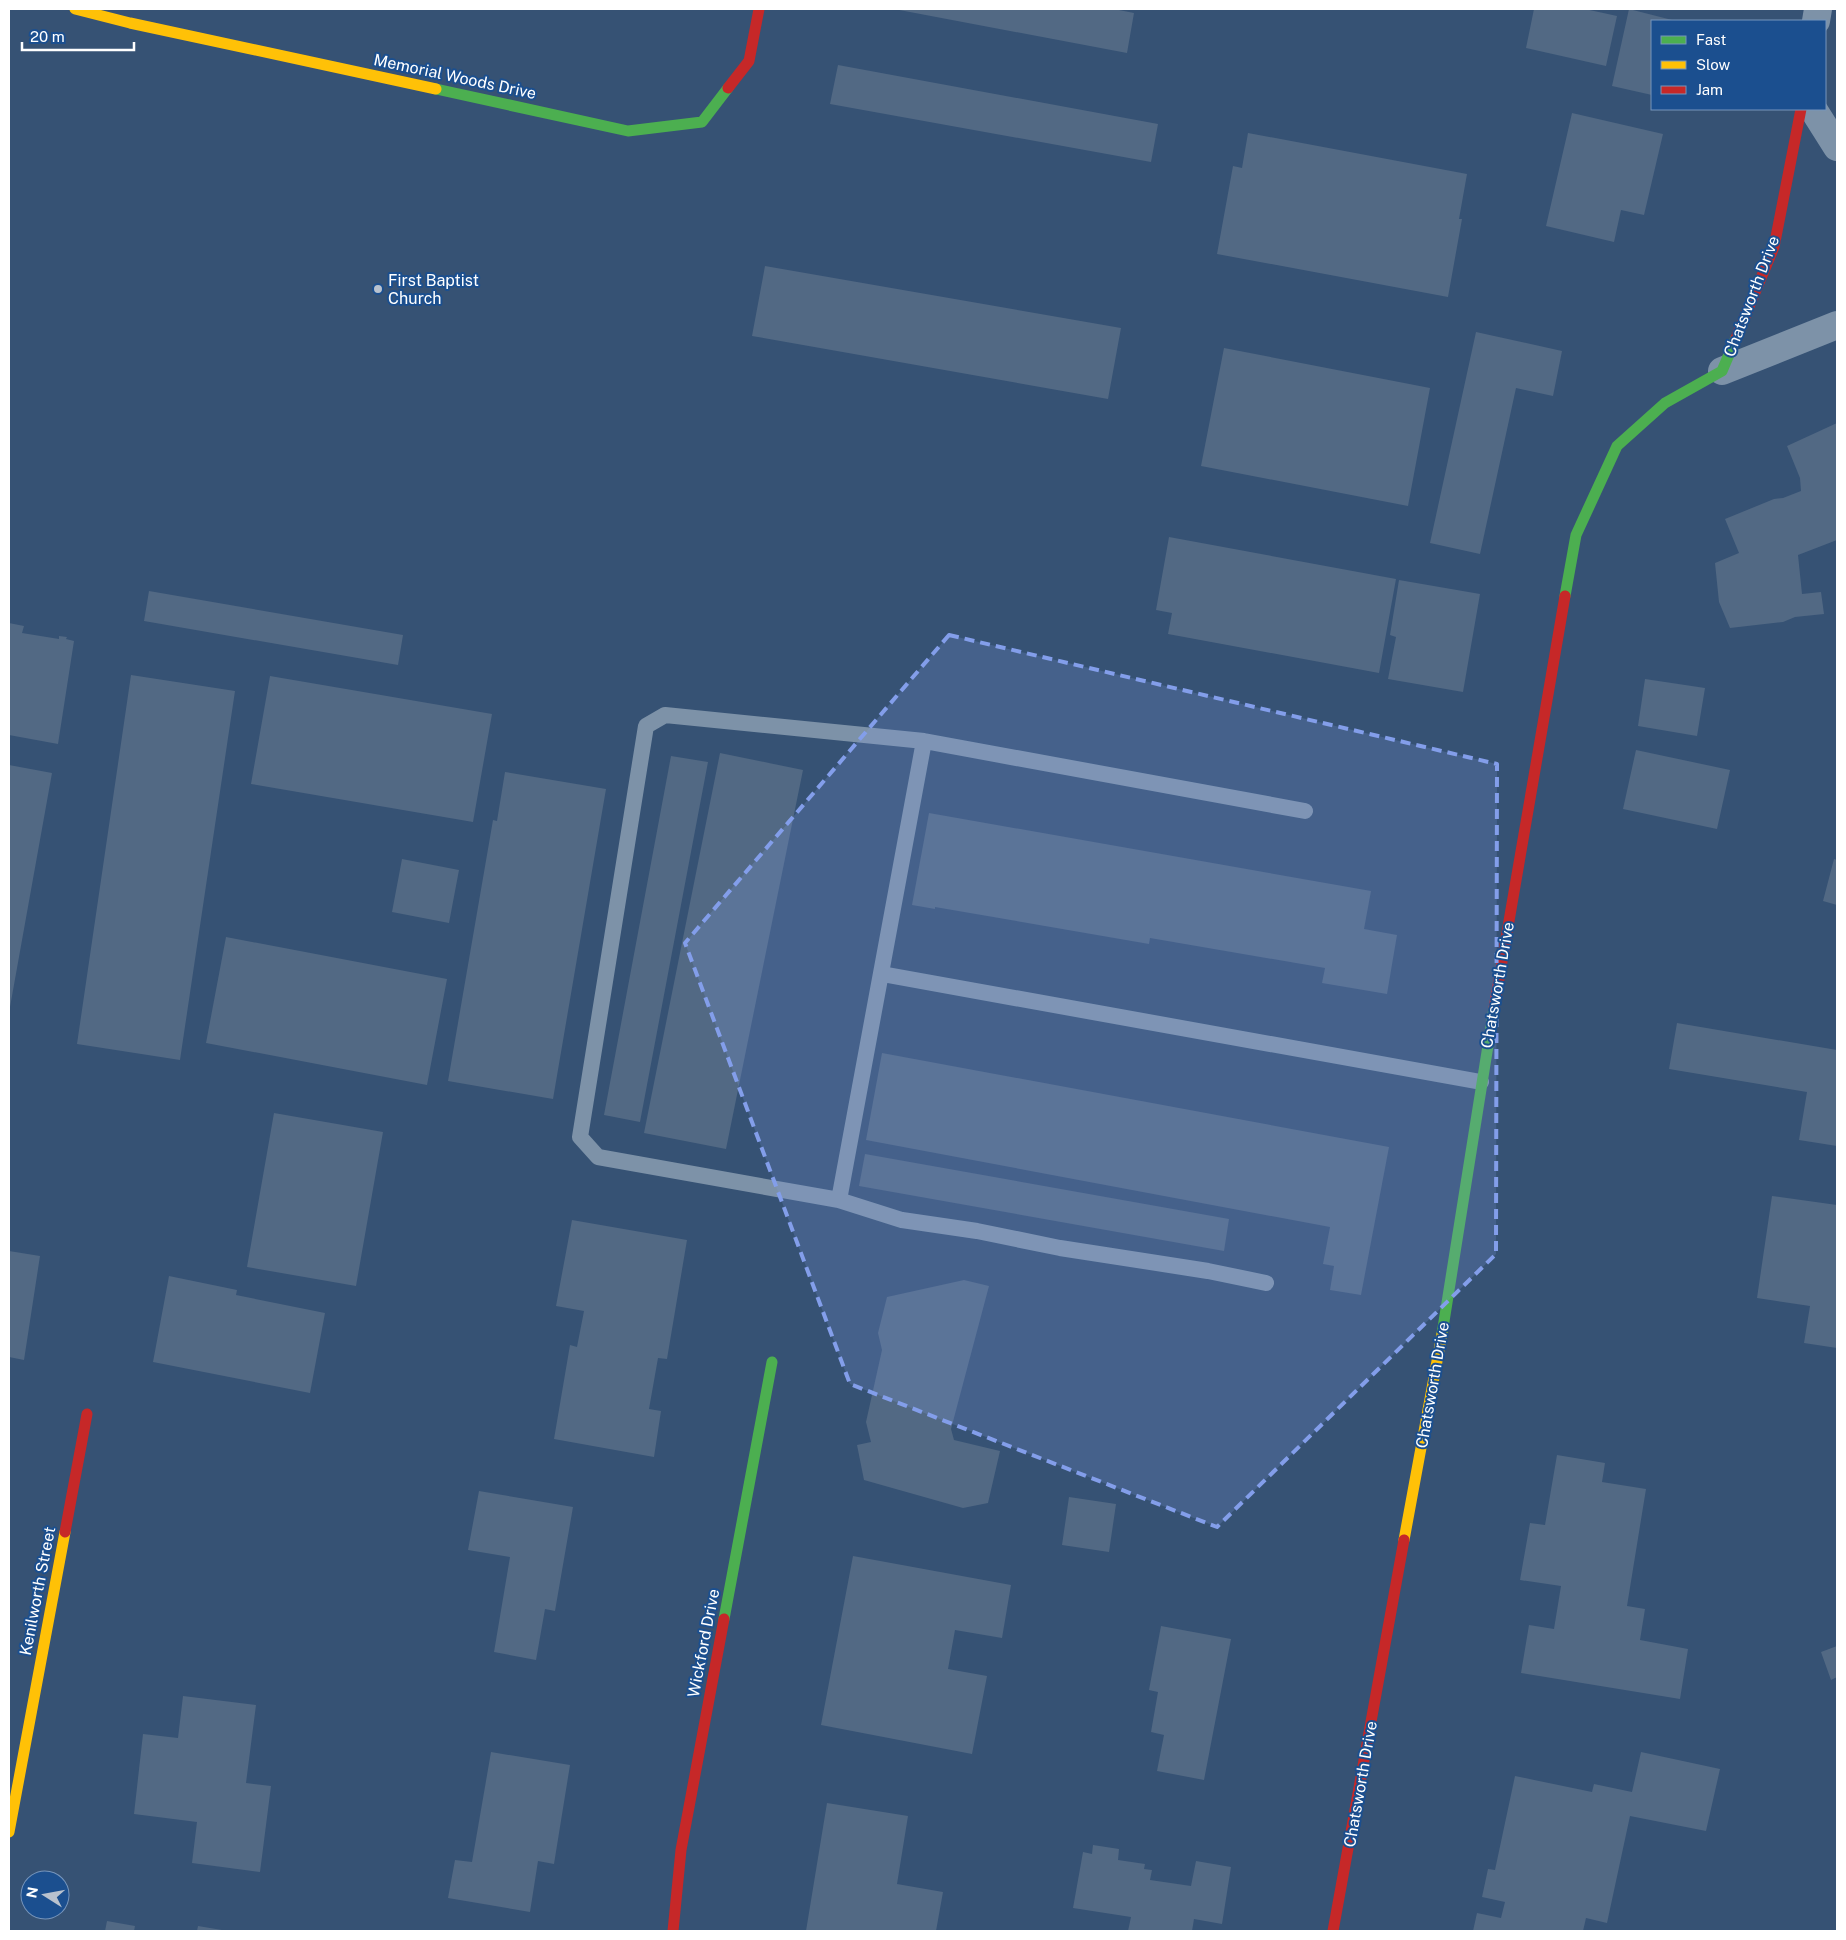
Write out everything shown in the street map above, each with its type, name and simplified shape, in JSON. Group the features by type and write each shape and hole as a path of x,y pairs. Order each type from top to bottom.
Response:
{"street":[{"name":"Memorial Woods Drive","path":"75,9 130,23 628,130 702,122 748,61 759,9"},
{"name":"Chatsworth Drive","path":"1333,1931 1441,1338 1480,1082 1576,534 1618,446 1665,403 1722,371 1774,247 1801,110"},
{"path":"1815,110 1837,147"},
{"path":"1722,371 1837,325"},
{"name":"Wickford Drive","path":"673,1931 681,1850 772,1362"},
{"name":"Kenilworth Street","path":"9,1832 87,1414"}],"lane":[{"path":"1266,1283 1208,1271 1060,1248 977,1231 902,1220 839,1200 598,1157 580,1137 646,726 664,715 924,741 1305,811"},
{"path":"839,1200 924,741"},
{"path":"882,974 1480,1082"}],"highlighted area":[{"path":"949,635 1497,764 1496,1254 1217,1527 850,1384 685,943"}],"building":[{"path":"894,9 1114,9 1134,13 1127,53"},
{"path":"1534,9 1585,9 1617,16 1606,66 1526,48"},
{"path":"1629,9 1672,20 1651,20 1651,95 1612,86"},
{"path":"838,65 1158,124 1151,162 830,104"},
{"path":"1572,113 1663,134 1644,215 1621,210 1614,242 1546,226"},
{"path":"1248,133 1467,174 1459,219 1462,219 1448,297 1217,254 1233,166 1242,168"},
{"path":"765,266 1121,328 1108,399 752,336"},
{"path":"1476,332 1562,351 1553,396 1516,388 1480,554 1430,543"},
{"path":"1224,348 1430,388 1408,506 1201,466"},
{"path":"1837,423 1837,540 1798,555 1802,594 1821,592 1824,614 1795,617 1783,622 1730,628 1719,602 1715,563 1739,553 1725,519 1774,499 1783,498 1801,491 1800,478 1787,446"},
{"path":"1169,537 1396,579 1379,673 1168,634 1172,613 1156,610"},
{"path":"1399,580 1480,594 1463,692 1388,679 1396,637 1390,635"},
{"path":"149,591 403,635 398,665 144,621"},
{"path":"9,623 24,626 22,633 59,639 59,636 67,637 66,639 74,641 58,744 9,735"},
{"path":"131,675 235,691 180,1060 77,1044"},
{"path":"270,676 492,714 473,822 251,784"},
{"path":"1645,679 1705,688 1697,736 1638,726"},
{"path":"1636,750 1730,770 1717,829 1623,809"},
{"path":"720,753 803,770 726,1149 644,1133"},
{"path":"671,756 708,762 640,1122 604,1115"},
{"path":"9,765 52,773 10,1007 9,1007"},
{"path":"505,772 606,789 553,1099 448,1081 493,820 497,821"},
{"path":"929,813 1371,891 1364,929 1397,935 1387,994 1322,983 1325,968 1150,938 1149,944 935,907 935,909 912,905"},
{"path":"402,859 459,870 449,923 392,912"},
{"path":"1834,859 1837,860 1837,905 1823,901"},
{"path":"226,937 447,979 427,1085 206,1043"},
{"path":"1677,1023 1837,1050 1837,1146 1799,1140 1807,1092 1669,1069"},
{"path":"882,1053 1389,1147 1361,1295 1330,1290 1334,1266 1323,1264 1330,1227 866,1140"},
{"path":"274,1113 383,1132 356,1286 247,1267"},
{"path":"865,1154 1229,1219 1224,1251 859,1186"},
{"path":"1772,1196 1837,1205 1837,1348 1804,1343 1810,1306 1757,1298"},
{"path":"572,1220 687,1240 667,1359 658,1358 649,1409 661,1411 654,1457 554,1439 570,1345 577,1347 584,1311 556,1306"},
{"path":"9,1251 40,1256 24,1360 9,1357"},
{"path":"169,1276 237,1290 236,1295 325,1313 310,1393 153,1362"},
{"path":"964,1280 989,1286 951,1429 954,1440 1000,1451 988,1503 963,1508 864,1480 857,1445 871,1442 866,1422 882,1350 878,1333 887,1297"},
{"path":"1557,1455 1605,1463 1602,1482 1646,1489 1627,1606 1645,1609 1640,1640 1688,1649 1680,1699 1521,1673 1529,1625 1554,1629 1561,1586 1520,1580 1530,1523 1545,1525"},
{"path":"479,1491 573,1507 555,1611 545,1609 536,1660 494,1652 510,1557 468,1550"},
{"path":"1069,1497 1116,1504 1109,1552 1062,1545"},
{"path":"853,1556 1011,1585 1002,1638 955,1630 948,1669 987,1676 972,1754 821,1725"},
{"path":"1161,1626 1231,1639 1204,1780 1157,1771 1164,1735 1151,1732 1158,1692 1149,1690"},
{"path":"1837,1646 1837,1677 1831,1680 1821,1652"},
{"path":"183,1696 256,1705 246,1783 271,1786 260,1872 192,1863 197,1822 134,1814 143,1734 178,1738"},
{"path":"491,1752 570,1765 554,1864 538,1861 530,1912 448,1898 455,1860 472,1862"},
{"path":"1641,1752 1720,1769 1706,1831 1630,1816 1607,1923 1586,1918 1583,1931 1473,1931 1477,1913 1501,1918 1505,1902 1482,1897 1488,1869 1495,1870 1515,1776 1592,1792 1594,1784 1632,1792"},
{"path":"827,1803 908,1816 897,1884 943,1892 936,1931 806,1931"},
{"path":"1093,1845 1119,1849 1118,1860 1145,1864 1144,1869 1152,1870 1150,1880 1191,1886 1196,1861 1231,1867 1222,1924 1194,1919 1192,1931 1128,1931 1131,1917 1073,1908 1083,1852 1092,1854"},
{"path":"107,1921 135,1926 134,1931 105,1931"},
{"path":"198,1926 222,1930 222,1931 197,1931"}],"traffic: fast":[{"path":"436,89 628,131 702,122 728,88"},
{"path":"1565,596 1576,535 1617,446 1665,403 1722,371 1736,338"},
{"path":"1442,1334 1494,1008"},
{"path":"724,1619 772,1362"}],"traffic: slow":[{"path":"75,9 130,23 436,89"},
{"path":"1404,1540 1442,1334"},
{"path":"9,1832 65,1532"}],"traffic: jam":[{"path":"728,88 749,61 759,9"},
{"path":"1736,338 1774,247 1801,110"},
{"path":"1494,1008 1565,596"},
{"path":"65,1532 87,1414"},
{"path":"1333,1931 1404,1540"},
{"path":"673,1931 681,1850 724,1619"}],"place":[{"name":"First Baptist Church","path":"378,289"}]}
